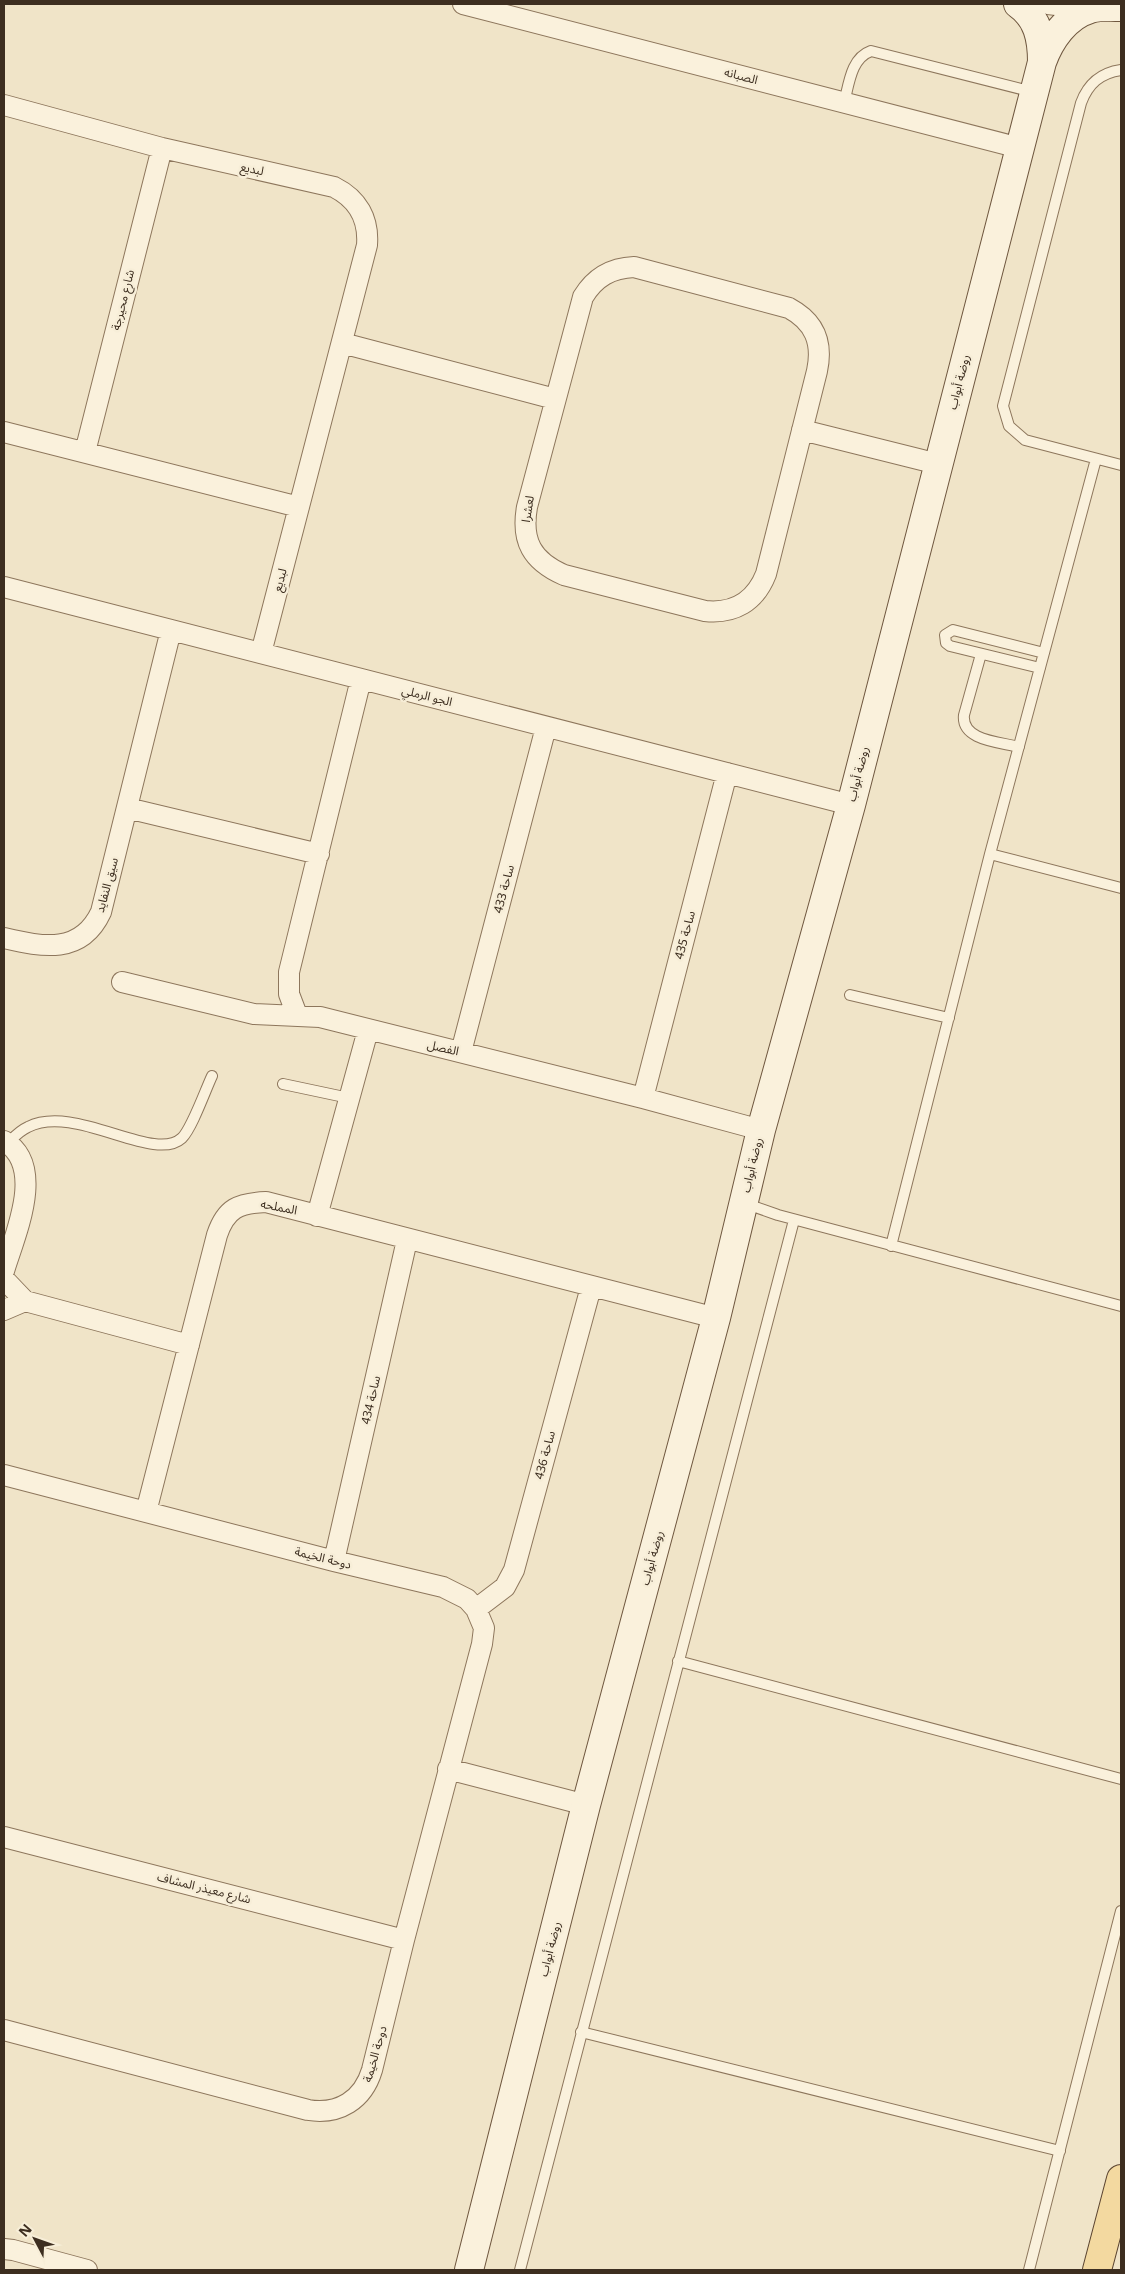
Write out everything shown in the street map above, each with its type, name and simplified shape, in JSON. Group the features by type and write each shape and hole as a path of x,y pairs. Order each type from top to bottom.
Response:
{"main road":[{"path":"1097,2270 1121,2179"}],"street":[{"name":"الصبانه","path":"463,4 1020,148"},
{"name":"روضة أبواب","path":"1018,4 1033,20 1040,32 1042,62"},
{"path":"1048,4 1090,9 1121,7"},
{"name":"روضة أبواب","path":"468,2270 586,1805 716,1318 760,1130 851,805 1042,62 1055,35 1065,25 1090,9"},
{"name":"لبديع","path":"4,105 162,148 324,184 343,191 354,201 366,224 367,245 261,653"},
{"name":"شارع محيرجة","path":"84,452 162,148"},
{"name":"لعشرا","path":"634,267 783,306 800,314 810,323 820,346 820,358 802,430 766,574 761,586 753,597 743,605 731,610 711,611 564,575 545,565 531,549 526,536 524,521 527,507 583,297 598,278 622,268 634,267"},
{"path":"342,343 555,400"},
{"path":"802,430 938,464"},
{"path":"4,432 299,507"},
{"name":"الجو الرملي","path":"4,587 851,805"},
{"name":"سيق النفايد","path":"4,941 43,946 60,946 86,934 96,923 101,912 171,630"},
{"path":"297,1015 289,994 288,972 319,854 361,679"},
{"name":"ساحة 433","path":"461,1052 546,727"},
{"name":"ساحة 435","path":"643,1098 727,773"},
{"path":"127,808 319,854"},
{"name":"الفصل","path":"122,982 254,1014 320,1017 643,1098 760,1130"},
{"path":"317,1216 368,1030"},
{"path":"4,1271 26,1193 22,1165 16,1153 6,1143"},
{"name":"المملحه","path":"146,1512 220,1226 231,1211 238,1206 266,1202 407,1240 716,1318"},
{"name":"ساحة 434","path":"334,1561 407,1240"},
{"path":"4,1279 25,1301 189,1345"},
{"name":"ساحة 436","path":"476,1609 505,1587 514,1570 591,1287"},
{"path":"4,1310 25,1301"},
{"name":"دوحة الخيمة","path":"4,1475 334,1561 443,1587 467,1599 476,1609 484,1628 482,1644 448,1769 370,2079 359,2095 345,2106 336,2109 327,2111 308,2110 4,2030"},
{"path":"448,1769 586,1805"},
{"name":"شارع معيذر المشاف","path":"4,1837 404,1940"},
{"path":"4,2249 87,2270"}],"lane":[{"path":"844,102 857,59 871,51 1034,92"},
{"path":"1121,70 1101,76 1092,83 1085,92 1081,103 1003,406 1009,426 1025,440 1121,465"},
{"path":"891,1246 990,854 1096,459"},
{"path":"1040,668 950,646 946,643 945,635 953,630 1044,653"},
{"path":"981,654 964,715 965,724 973,735 1019,747"},
{"path":"990,854 1121,888"},
{"path":"850,995 949,1018"},
{"path":"6,1143 29,1126 59,1120 78,1123 153,1145 172,1144 187,1132 212,1076"},
{"path":"283,1084 349,1098"},
{"path":"743,1203 794,1220 1121,1306"},
{"path":"520,2270 794,1220"},
{"path":"678,1661 1121,1779"},
{"path":"1029,2270 1121,1911"},
{"path":"581,2032 1060,2151"}]}
